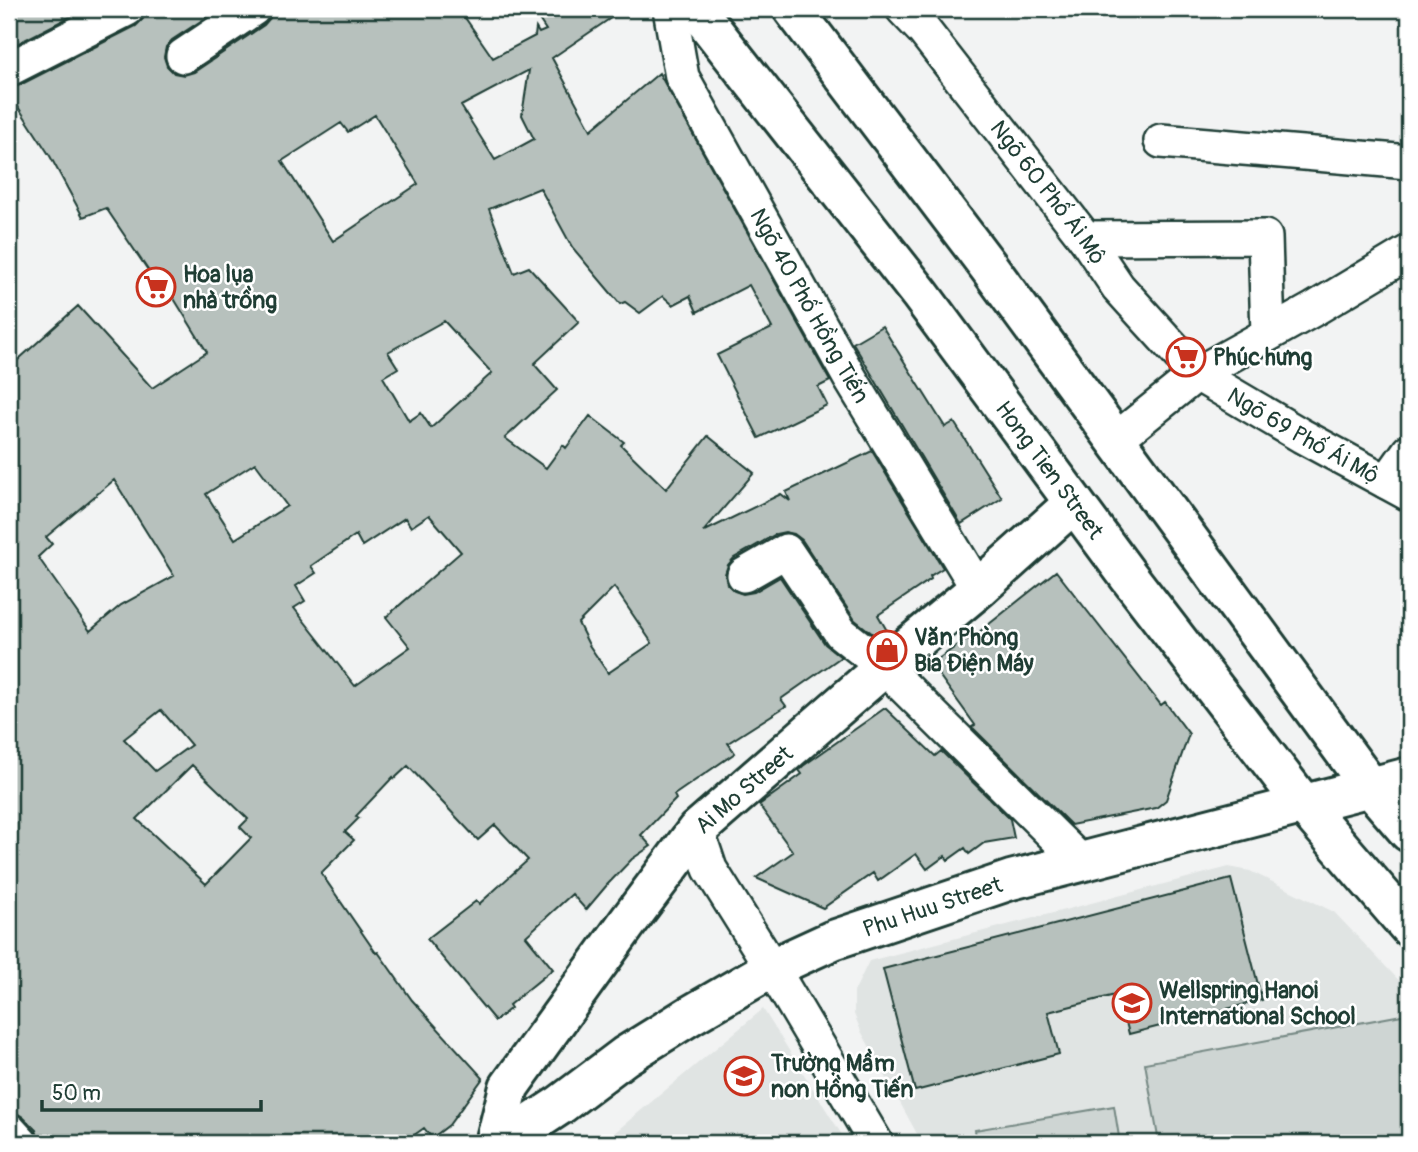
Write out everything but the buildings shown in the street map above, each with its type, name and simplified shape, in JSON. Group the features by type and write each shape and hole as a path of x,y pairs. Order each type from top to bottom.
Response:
{"main road":[{"name":"Hong Tien Street","path":"696,9 920,294 1074,503 1304,806 1409,927"},
{"path":"793,9 988,266 1371,788 1409,832"},
{"name":"Ai Mo Street","path":"495,1143 509,1087 697,830 1074,503"},
{"name":"Phu Huu Street","path":"502,1143 560,1105 625,1056 772,968 833,940 1011,880 1409,777"}],"street":[{"path":"9,69 127,9"},
{"path":"183,56 253,9"},
{"name":"Ngõ 40 Phố Hồng Tiến","path":"670,9 682,77 850,378 978,589"},
{"name":"Ngõ 60 Phố Ái Mộ","path":"903,9 924,31 1085,238 1118,286 1197,374"},
{"path":"1161,141 1409,162"},
{"path":"1085,238 1265,237 1268,334"},
{"path":"1115,440 1197,374 1409,252"},
{"name":"Ngõ 69 Phố Ái Mộ","path":"1197,374 1302,436 1398,488"},
{"path":"1398,488 1409,451"},
{"path":"744,575 786,551 841,633 884,667 1080,861"},
{"path":"697,830 710,869 876,1143"},
{"path":"9,1130 21,1143"}],"shaded area":[{"name":"Wellspring Hanoi International School","path":"1229,867 1250,871 1334,912 1409,991 1409,1143 922,1143 854,1014 854,992 869,961"},
{"name":"Trường Mầm non Hồng Tiến","path":"763,1009 847,1143 602,1143"},
{"path":"1407,1014 1409,1143 1159,1143 1145,1063"},
{"path":"1114,1106 1120,1143 977,1143 975,1130"}],"place":[{"name":"Hoa lụa nhà trồng","path":"156,287"},
{"name":"Phúc hưng","path":"1186,357"},
{"name":"Văn Phòng Bia Điện Máy","path":"887,650"},
{"name":"Wellspring Hanoi International School","path":"1132,1003"},
{"name":"Trường Mầm non Hồng Tiến","path":"744,1076"}]}
